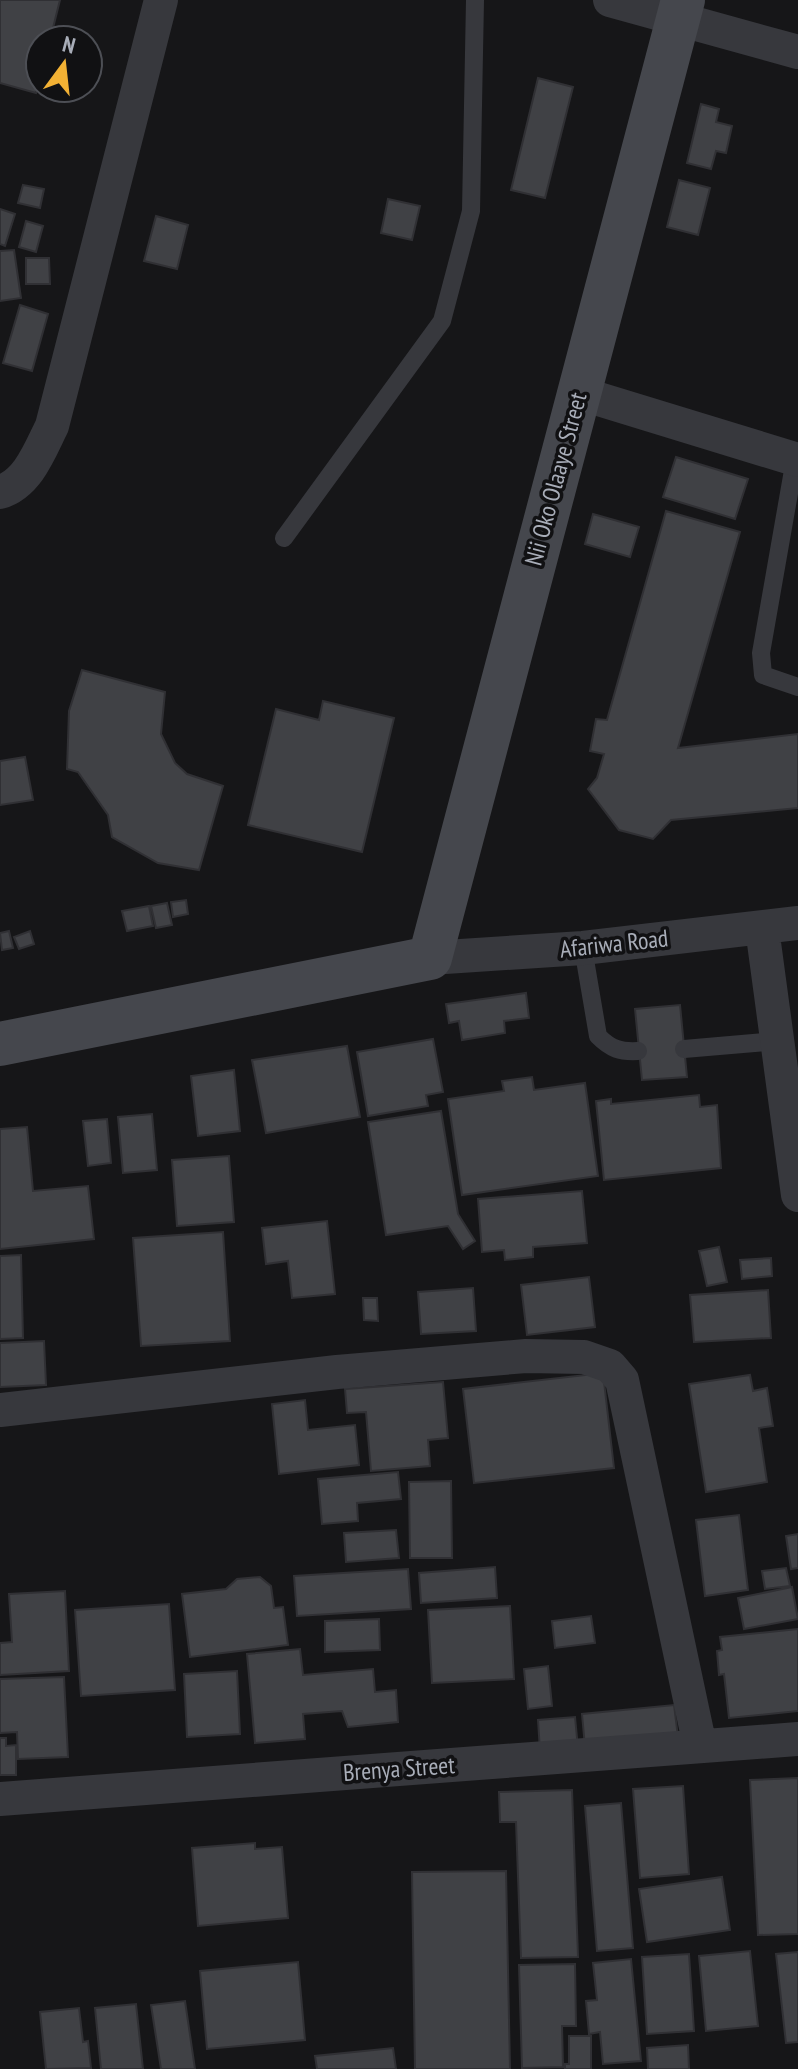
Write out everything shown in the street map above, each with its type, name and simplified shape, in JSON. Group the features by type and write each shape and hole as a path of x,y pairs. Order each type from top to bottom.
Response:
{"street":[{"path":"0,492 8,490 32,466 52,426 161,0"},
{"path":"610,0 680,9 798,52"},
{"name":"Nii Oko Olaaye Street","path":"430,958 680,9"},
{"path":"579,393 796,460"},
{"name":"Afariwa Road","path":"430,958 583,948 798,923"},
{"path":"762,928 798,1195"},
{"path":"0,1044 430,958"},
{"path":"0,1410 337,1372 526,1356 584,1357 610,1366 622,1380 700,1746"},
{"name":"Brenya Street","path":"0,1799 798,1739"}],"lane":[{"path":"284,538 442,321 471,211 475,0"},
{"path":"796,460 761,653 763,675 798,687"},
{"path":"583,948 598,1036 608,1046 621,1052 638,1051"},
{"path":"684,1049 777,1041"}],"building":[{"path":"0,0 60,0 54,24 24,24 24,90 0,83"},
{"path":"538,78 573,87 545,198 511,190"},
{"path":"701,104 719,109 716,122 732,126 726,153 716,151 711,169 687,163"},
{"path":"679,180 710,188 698,235 667,227"},
{"path":"23,185 44,189 40,208 18,203"},
{"path":"388,199 420,206 412,240 381,233"},
{"path":"0,209 15,214 5,246 0,244"},
{"path":"156,216 188,225 177,269 144,261"},
{"path":"26,221 43,226 36,252 19,247"},
{"path":"14,250 21,298 0,301 0,251"},
{"path":"26,258 49,258 50,284 26,284"},
{"path":"20,305 48,314 32,371 3,363"},
{"path":"676,457 748,479 735,519 663,497"},
{"path":"666,511 740,532 678,748 798,734 798,808 671,820 653,839 619,830 588,789 597,778 604,754 590,751 596,719 607,720"},
{"path":"593,514 639,527 630,557 585,544"},
{"path":"82,670 165,692 161,734 175,763 187,774 223,786 199,870 158,863 112,837 108,815 78,772 67,769 69,711"},
{"path":"323,701 394,718 362,852 248,825 276,709 319,720"},
{"path":"25,757 33,800 0,805 0,761"},
{"path":"186,900 188,914 173,917 171,902"},
{"path":"167,903 172,925 156,928 151,906"},
{"path":"149,906 153,926 127,931 122,911"},
{"path":"9,931 13,948 2,950 0,933"},
{"path":"30,931 34,944 19,949 14,937"},
{"path":"526,993 529,1018 504,1021 505,1033 462,1040 459,1021 449,1023 446,1004"},
{"path":"680,1005 687,1077 642,1080 635,1009"},
{"path":"433,1039 443,1092 426,1095 428,1106 368,1116 357,1052"},
{"path":"347,1046 360,1117 266,1133 252,1060"},
{"path":"234,1070 240,1131 198,1136 191,1076"},
{"path":"532,1077 534,1090 585,1083 598,1176 462,1195 448,1099 504,1091 502,1081"},
{"path":"699,1095 700,1107 717,1105 721,1168 604,1180 596,1101 611,1099 611,1104"},
{"path":"441,1111 458,1214 475,1241 463,1249 448,1226 386,1235 368,1122"},
{"path":"152,1114 157,1170 123,1173 118,1117"},
{"path":"107,1119 111,1163 88,1166 83,1121"},
{"path":"27,1127 33,1191 88,1186 94,1239 0,1249 0,1129"},
{"path":"229,1156 234,1222 177,1226 172,1160"},
{"path":"582,1191 587,1243 533,1247 533,1257 505,1260 504,1250 482,1252 478,1199"},
{"path":"327,1221 335,1294 292,1298 288,1261 266,1264 262,1228"},
{"path":"223,1232 230,1341 141,1346 133,1238"},
{"path":"719,1247 727,1282 707,1286 699,1251"},
{"path":"21,1255 23,1338 0,1339 0,1256"},
{"path":"771,1258 772,1276 742,1279 740,1260"},
{"path":"589,1277 595,1327 527,1335 521,1285"},
{"path":"473,1288 476,1331 421,1334 418,1292"},
{"path":"768,1290 771,1338 694,1342 690,1295"},
{"path":"363,1298 377,1298 378,1321 364,1320"},
{"path":"44,1341 46,1385 0,1387 0,1343"},
{"path":"603,1373 614,1468 474,1483 463,1389"},
{"path":"750,1375 753,1391 767,1388 773,1426 759,1428 767,1482 706,1492 689,1384"},
{"path":"443,1382 448,1438 428,1440 430,1466 371,1471 366,1412 347,1413 345,1389"},
{"path":"305,1400 308,1430 355,1425 359,1465 279,1474 272,1404"},
{"path":"398,1472 401,1499 357,1503 358,1521 322,1524 318,1479"},
{"path":"451,1481 452,1558 410,1558 409,1482"},
{"path":"739,1515 748,1590 705,1596 696,1520"},
{"path":"396,1530 399,1558 346,1562 344,1533"},
{"path":"798,1534 798,1568 791,1569 786,1536"},
{"path":"495,1567 497,1598 421,1603 419,1573"},
{"path":"786,1568 790,1586 765,1589 762,1571"},
{"path":"408,1569 411,1609 297,1616 294,1576"},
{"path":"260,1577 271,1586 274,1608 283,1607 288,1645 190,1657 182,1594 226,1589 237,1579"},
{"path":"792,1587 798,1619 744,1629 738,1598"},
{"path":"65,1591 69,1671 0,1675 0,1643 12,1642 9,1594"},
{"path":"169,1604 175,1690 81,1696 75,1610"},
{"path":"510,1606 514,1679 432,1683 428,1610"},
{"path":"591,1616 595,1643 555,1648 552,1621"},
{"path":"379,1619 380,1650 325,1652 325,1621"},
{"path":"798,1629 798,1711 729,1718 724,1674 719,1675 717,1651 722,1650 720,1637"},
{"path":"300,1649 303,1675 373,1669 375,1692 396,1690 398,1722 348,1727 342,1711 303,1714 305,1739 255,1743 247,1654"},
{"path":"548,1666 552,1706 528,1709 524,1669"},
{"path":"237,1671 240,1734 187,1737 184,1674"},
{"path":"64,1677 68,1757 18,1759 17,1732 0,1733 0,1679"},
{"path":"674,1705 678,1737 585,1747 582,1714"},
{"path":"575,1717 578,1748 540,1751 538,1720"},
{"path":"0,1738 6,1738 6,1746 16,1745 16,1775 0,1775"},
{"path":"798,1778 798,1934 758,1935 750,1780"},
{"path":"683,1786 689,1874 640,1878 633,1789"},
{"path":"572,1790 578,1957 521,1958 516,1822 500,1822 499,1792"},
{"path":"621,1803 633,1948 597,1951 585,1806"},
{"path":"255,1843 255,1849 282,1847 288,1918 198,1926 192,1848"},
{"path":"506,1871 510,2069 415,2069 412,1872"},
{"path":"722,1877 730,1930 647,1942 639,1889"},
{"path":"750,1951 758,2026 706,2031 699,1956"},
{"path":"798,1952 798,2042 786,2043 776,1954"},
{"path":"689,1954 694,2031 647,2034 642,1957"},
{"path":"631,1959 641,2061 603,2064 600,2032 589,2034 586,2001 597,2000 593,1963"},
{"path":"298,1962 305,2040 207,2049 200,1971"},
{"path":"575,1964 576,2026 562,2026 563,2067 522,2068 519,1965"},
{"path":"185,2001 195,2069 161,2069 151,2005"},
{"path":"136,2004 143,2069 101,2069 95,2008"},
{"path":"79,2008 83,2042 88,2041 91,2068 46,2069 40,2012"},
{"path":"569,2036 591,2036 591,2069 565,2069 565,2064 569,2064"},
{"path":"688,2045 689,2069 648,2069 647,2048"},
{"path":"393,2048 396,2069 317,2069 315,2056"}]}
